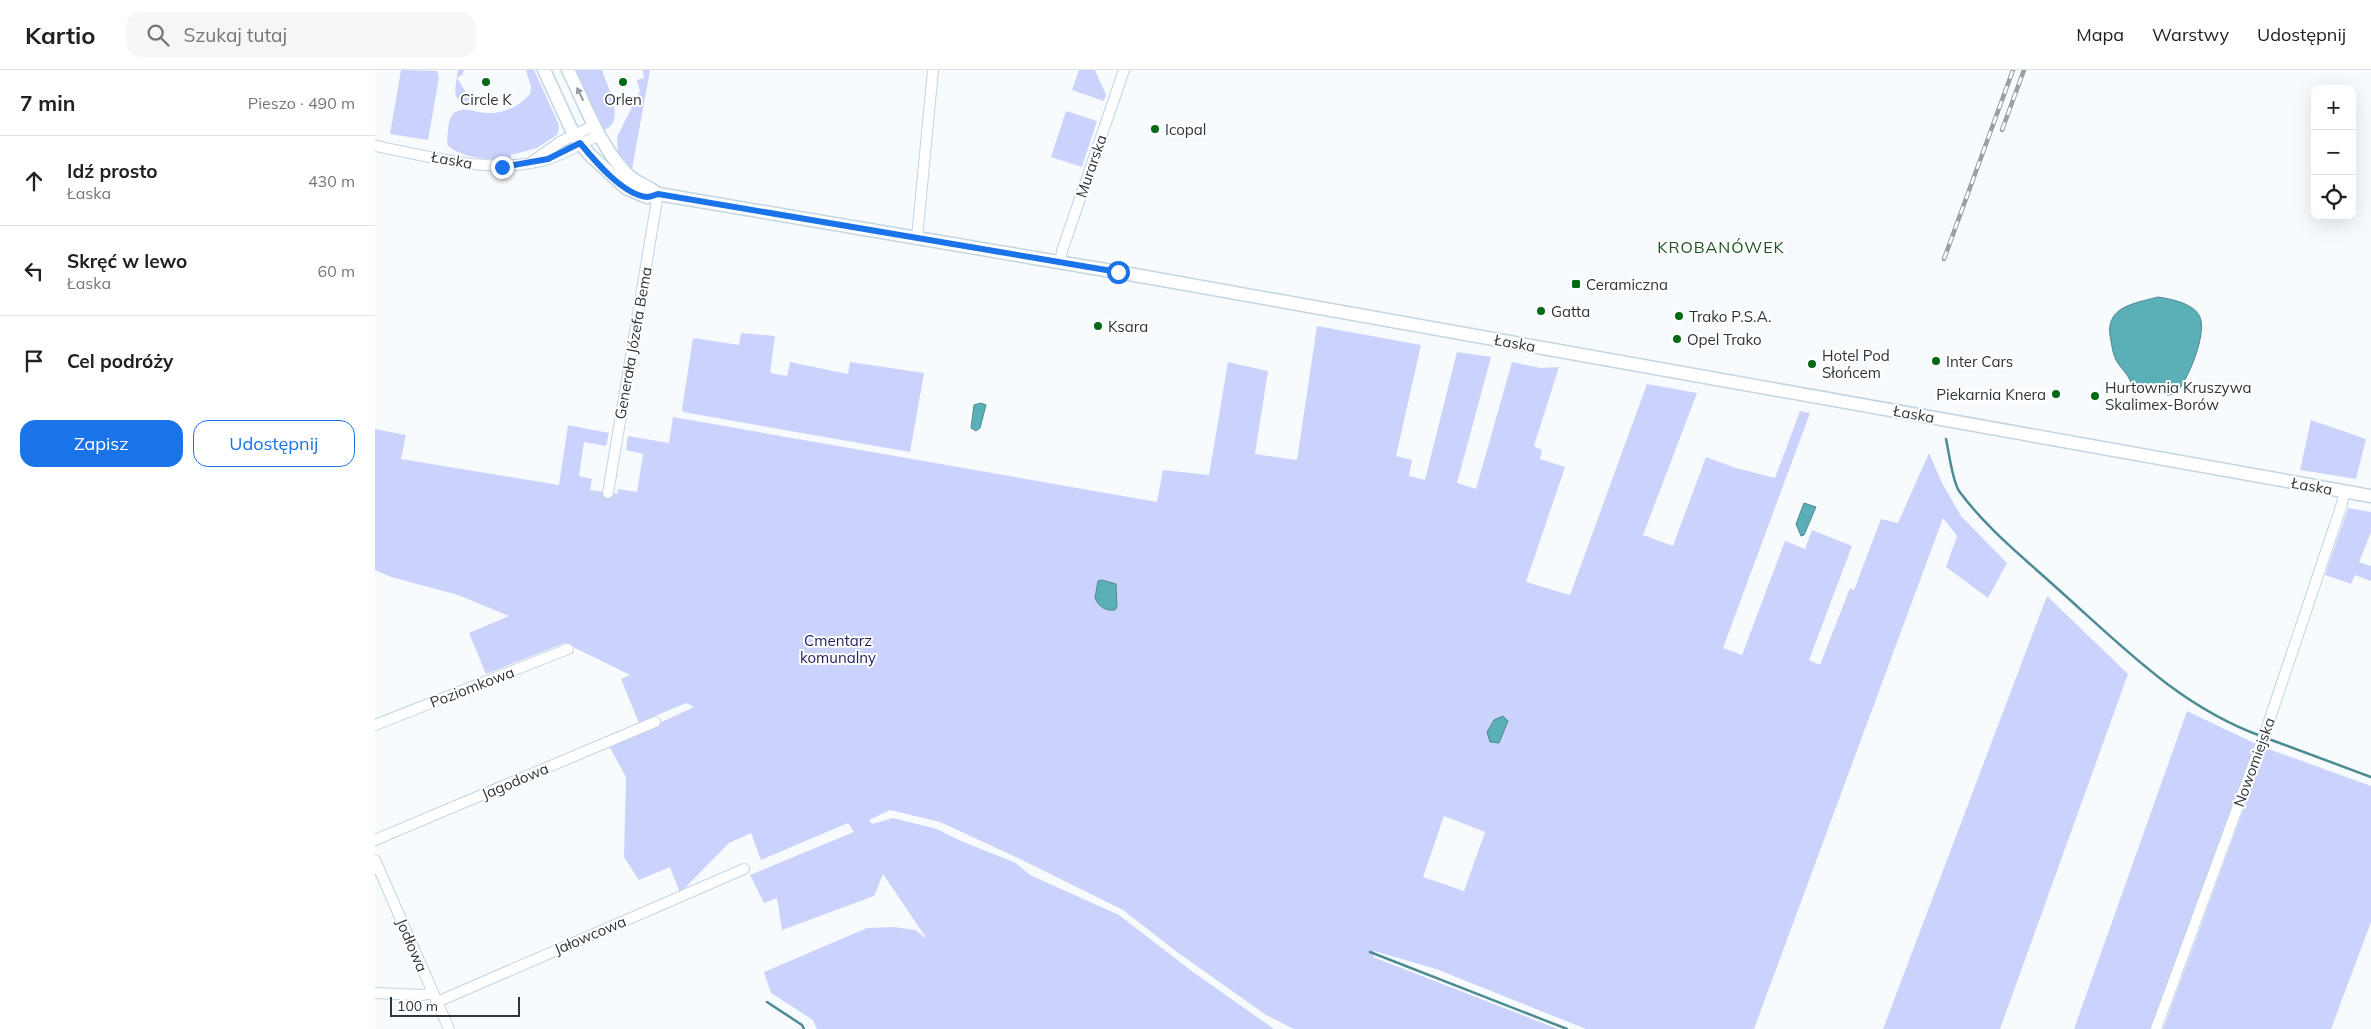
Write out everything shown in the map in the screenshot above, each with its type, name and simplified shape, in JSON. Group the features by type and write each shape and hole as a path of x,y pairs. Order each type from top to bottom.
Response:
{"main road":[{"path":"544,70 577,139"},
{"path":"569,70 597,130"},
{"name":"Łaska","path":"597,130 625,172 658,194 1060,263 2371,496"},
{"name":"Łaska","path":"577,139 603,169 626,188 647,197 658,194"}],"street":[{"path":"917,238 933,70"},
{"name":"Murarska","path":"1060,263 1062,251 1123,70"},
{"name":"Łaska","path":"375,146 490,166 513,166 548,159 577,139 597,130"},
{"name":"Generała Józefa Bema","path":"608,493 658,194"},
{"name":"Nowomiejska","path":"2156,1029 2262,742 2342,504 2344,492"},
{"name":"Poziomkowa","path":"375,725 568,649"},
{"name":"Jagodowa","path":"375,840 655,722"},
{"name":"Jodłowa","path":"375,860 449,1029"},
{"name":"Jałowcowa","path":"375,993 435,997 745,870"}],"green space":[{"path":"401,70 437,71 439,78 428,140 390,134"},
{"path":"458,70 464,70 463,74 457,78 471,100 476,97 477,104 468,104 458,99 455,90"},
{"path":"526,70 534,70 558,123 557,135 537,148 511,155 511,159 476,158 459,153 447,144 450,120 456,111 494,113 511,108 526,98 530,94 531,87"},
{"path":"575,70 602,70 611,94 615,112 611,126 604,130"},
{"path":"643,70 650,70 632,169 618,152 617,137 640,91 637,80 644,78"},
{"path":"1079,70 1095,70 1106,95 1104,101 1072,90"},
{"path":"1066,111 1097,121 1082,167 1051,157"},
{"name":"Cmentarz komunalny","path":"1317,326 1421,345 1396,456 1412,460 1409,476 1425,480 1457,352 1491,357 1457,483 1476,489 1512,362 1541,368 1559,367 1534,446 1542,450 1540,459 1565,467 1526,582 1570,595 1647,384 1697,393 1643,535 1673,546 1706,457 1736,468 1775,478 1800,411 1810,413 1723,648 1742,655 1785,541 1805,549 1812,530 1852,546 1809,660 1820,665 1850,588 1854,590 1881,519 1898,523 1929,453 1942,483 1961,516 2007,563 1988,598 1946,567 1957,536 1943,518 1754,1029 1586,1029 1436,969 1374,951 1373,957 1558,1029 1294,1029 1266,1015 1177,952 1123,910 940,822 890,810 869,820 872,824 893,818 937,829 961,841 1016,863 1030,875 1119,915 1193,972 1274,1029 817,1029 813,1020 771,993 764,972 867,928 894,927 915,930 927,939 883,874 874,896 782,930 777,898 764,903 750,875 854,832 848,823 761,860 751,833 729,843 680,893 670,867 639,880 624,857 626,777 609,746 694,707 686,703 639,723 621,679 630,675 565,643 486,674 469,633 509,616 458,595 391,577 375,570 375,429 406,435 401,459 559,485 568,425 609,433 606,446 584,442 579,476 592,479 590,490 617,494 618,489 637,492 643,454 626,450 628,436 669,443 673,417 1157,502 1163,470 1209,475 1228,362 1268,371 1255,454 1297,460","holes":["1444,816 1485,832 1464,891 1423,877"]},
{"path":"741,333 775,336 770,373 787,376 790,362 848,374 850,362 924,373 910,452 683,412 693,338 739,345"},
{"path":"2311,420 2366,439 2356,479 2300,470"},
{"path":"2348,508 2371,512 2371,532 2359,562 2371,566 2371,581 2355,575 2351,584 2325,575"},
{"path":"2047,596 2128,674 2000,1029 1883,1029"},
{"path":"2187,711 2256,744 2150,1029 2074,1029"},
{"path":"2266,748 2371,786 2371,922 2331,1029 2163,1029"}],"shaded area":[{"path":"2158,297 2175,300 2191,307 2199,315 2201,323 2199,344 2191,368 2175,394 2168,395 2132,386 2129,378 2115,358 2110,330 2111,321 2115,314 2122,309"},
{"path":"981,403 986,405 980,428 976,431 971,428 974,405"},
{"path":"1804,503 1816,507 1804,535 1801,536 1796,524"},
{"path":"1102,580 1116,584 1117,607 1115,610 1103,608 1095,598 1098,581"},
{"path":"1503,716 1508,721 1499,743 1490,742 1487,732 1494,720"}],"waterway":[{"path":"1946,439 1959,491 2006,543 2129,653 2178,692 2204,709 2261,736"},
{"path":"2266,738 2371,777"},
{"path":"1370,952 1567,1029"},
{"path":"767,1002 802,1025 804,1029"}],"railway":[{"path":"1944,259 2013,70"},
{"path":"2002,130 2024,70"}],"place":[{"name":"Circle K","path":"486,82"},
{"name":"Orlen","path":"623,82"},
{"name":"Icopal","path":"1155,129"},
{"name":"Ceramiczna","path":"1576,284"},
{"name":"Gatta","path":"1541,311"},
{"name":"Trako P.S.A.","path":"1679,316"},
{"name":"Ksara","path":"1098,326"},
{"name":"Opel Trako","path":"1677,339"},
{"name":"Inter Cars","path":"1936,361"},
{"name":"Hotel Pod Słońcem","path":"1812,364"},
{"name":"Piekarnia Knera","path":"2056,394"},
{"name":"Hurtownia Kruszywa Skalimex-Borów","path":"2095,396"}],"district":[{"name":"KROBANÓWEK","path":"1721,247"}],"route":[{"path":"502,167 548,159 580,143 613,178 626,188 647,197 658,194 1118,272"}]}
